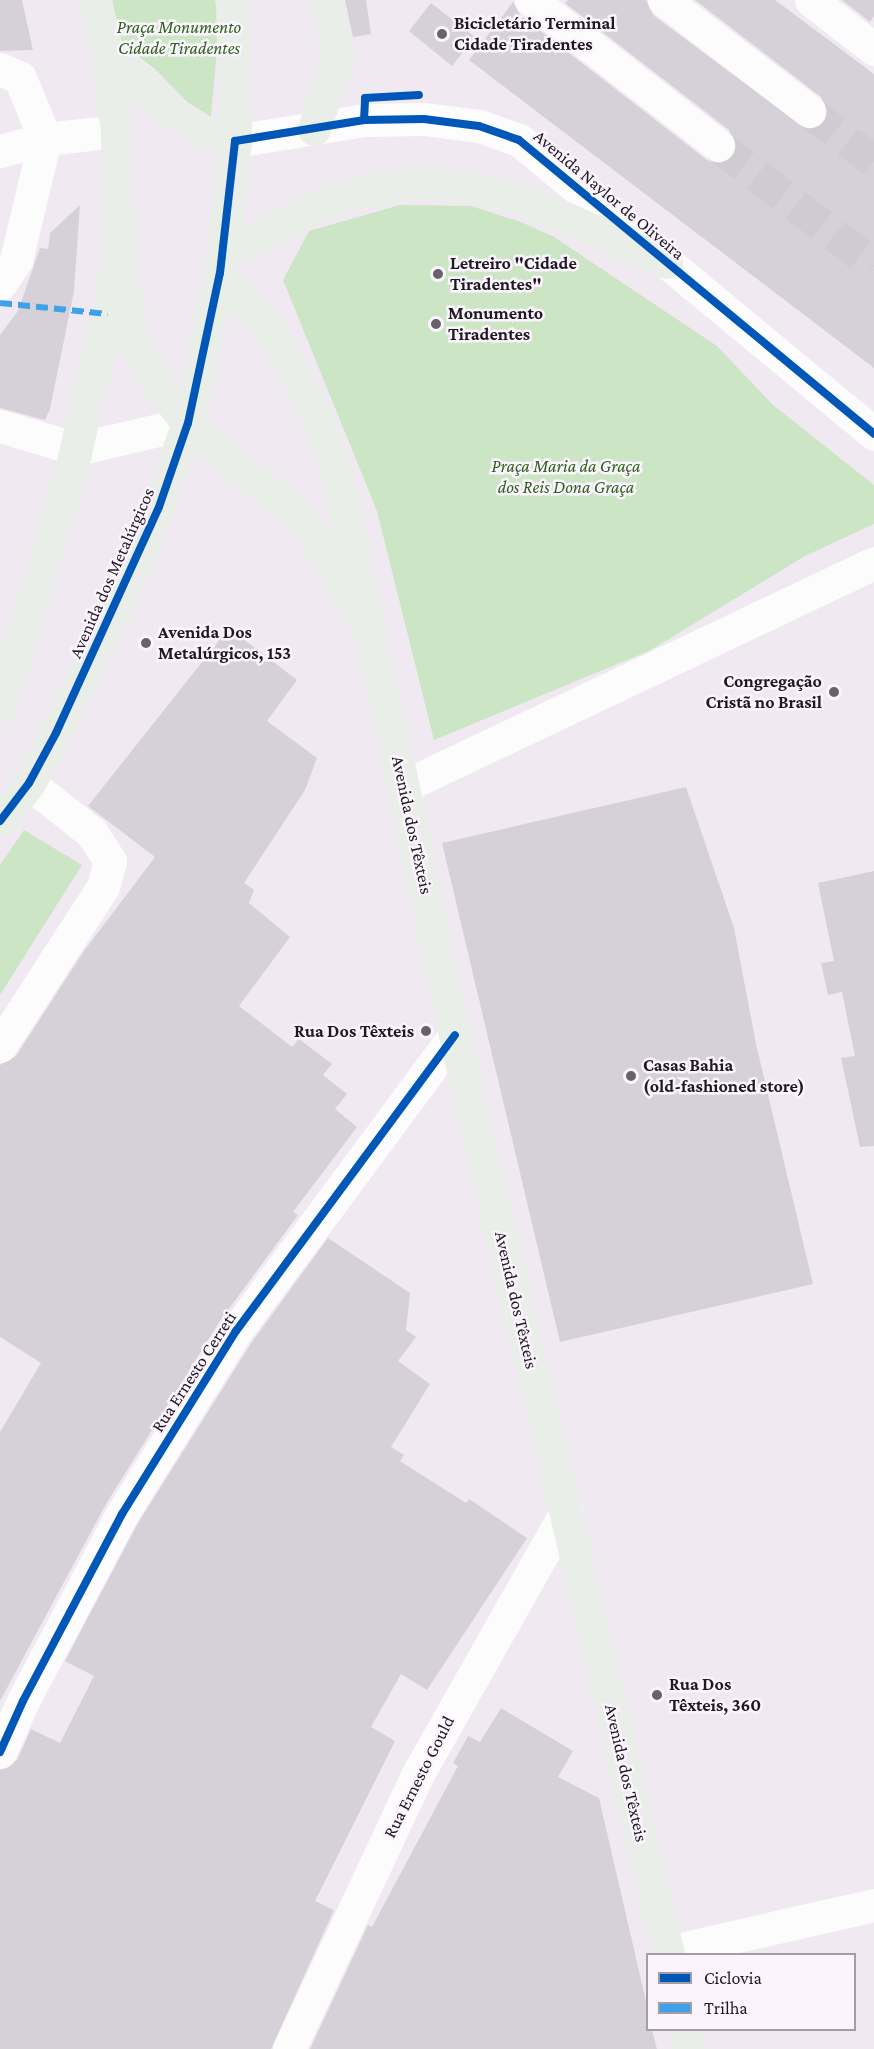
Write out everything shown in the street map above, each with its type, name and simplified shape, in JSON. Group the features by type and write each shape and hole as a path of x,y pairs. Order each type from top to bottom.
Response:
{"main road":[{"path":"0,707 77,449 119,260 117,131 107,53 94,0"},
{"name":"Avenida dos Metalúrgicos","path":"0,821 29,783 141,553 188,423 222,263 235,141 232,0"},
{"path":"314,129 338,55 326,0"},
{"path":"107,53 174,113 203,131 235,141"},
{"path":"222,263 334,199 378,188 416,183 475,188 523,200 666,262"},
{"name":"Avenida dos Têxteis","path":"119,260 134,341 158,385 188,423 284,504 314,535 374,643"},
{"name":"Avenida dos Têxteis","path":"222,263 276,339 312,404 337,473 455,1035 668,1953"},
{"path":"685,2031 690,2049"}],"street":[{"path":"531,0 718,145"},
{"path":"664,0 809,111"},
{"path":"811,0 874,49"},
{"path":"0,69 20,78 45,139 16,260 0,284"},
{"name":"Avenida Naylor de Oliveira","path":"235,141 364,120 424,119 480,126 519,140 560,170 666,262 874,434"},
{"path":"0,151 45,139 117,131"},
{"path":"0,426 77,449 188,423"},
{"path":"404,786 874,563"},
{"path":"0,1046 103,887 110,861 92,833 29,783"},
{"name":"Rua Ernesto Cerreti","path":"0,1752 22,1701 122,1514 236,1331 455,1035"},
{"name":"Rua Ernesto Gould","path":"288,2049 419,1772 566,1512"},
{"path":"668,1953 874,1905"}],"green space":[{"name":"Praça Monumento Cidade Tiradentes","path":"98,0 215,0 219,29 210,125 154,68 105,32"},
{"name":"Praça Maria da Graça dos Reis Dona Graça","path":"400,205 471,206 521,222 554,237 717,346 772,404 874,485 874,524 805,556 649,651 434,740 377,511 283,280 309,231"},
{"path":"24,830 82,865 0,995 0,865"}],"building":[{"path":"0,0 22,0 33,50 0,51"},
{"path":"345,0 366,0 371,34 353,37"},
{"path":"568,0 646,0 653,15 806,129 824,122 828,113 821,97 695,0 775,0 874,74 874,368 469,60 513,2 520,15 707,160 716,164 732,157 737,147 729,130 565,3"},
{"path":"842,0 874,0 874,16 870,22"},
{"name":"Bicicletário Terminal Cidade Tiradentes","path":"431,3 475,37 452,66 409,31"},
{"path":"80,205 74,291 50,409 45,420 0,408 0,335 18,311 40,248 48,249 50,233"},
{"path":"229,628 297,680 267,721 317,758 305,790 244,883 254,890 249,903 290,937 239,1006 292,1047 299,1039 332,1064 323,1075 347,1094 335,1109 357,1127 293,1212 298,1215 220,1321 106,1504 0,1701 0,1432 41,1363 0,1337 0,1065 16,1056 84,951 155,857 88,806"},
{"name":"Casas Bahia (old-fashioned store)","path":"686,787 734,928 756,1044 813,1284 560,1342 442,843"},
{"path":"874,871 874,1146 860,1147 841,1058 855,1056 842,992 828,995 821,963 834,961 818,883"},
{"path":"328,1238 410,1293 406,1330 416,1337 398,1361 430,1384 391,1447 404,1455 400,1461 466,1503 469,1499 527,1538 427,1690 401,1674 371,1727 395,1741 315,1901 334,1910 271,2049 0,2049 0,1770 17,1760 31,1729 60,1743 94,1676 65,1661 138,1523 252,1342"},
{"path":"501,1708 573,1751 558,1777 599,1798 646,2001 646,2031 652,2031 657,2049 310,2049 368,1925 372,1927 458,1766 453,1763 468,1736 480,1742"}],"tunnel":[{"path":"809,111 874,161"},
{"path":"718,145 874,265"}],"marked path":[{"path":"0,303 107,314"}],"cycle path":[{"path":"364,120 365,98 419,95"},
{"path":"0,821 29,783 56,733 159,507 188,423 220,273 235,141 364,120 424,119 479,126 519,140 874,434"},
{"path":"0,1752 23,1701 122,1514 236,1331 455,1035"}],"place":[{"name":"Bicicletário Terminal Cidade Tiradentes","path":"442,34"},
{"name":"Letreiro \"Cidade Tiradentes\"","path":"438,274"},
{"name":"Monumento Tiradentes","path":"436,324"},
{"name":"Avenida Dos Metalúrgicos, 153","path":"146,643"},
{"name":"Congregação Cristã no Brasil","path":"834,692"},
{"name":"Rua Dos Têxteis","path":"426,1031"},
{"name":"Casas Bahia (old-fashioned store)","path":"631,1076"},
{"name":"Rua Dos Têxteis, 360","path":"657,1695"}]}
